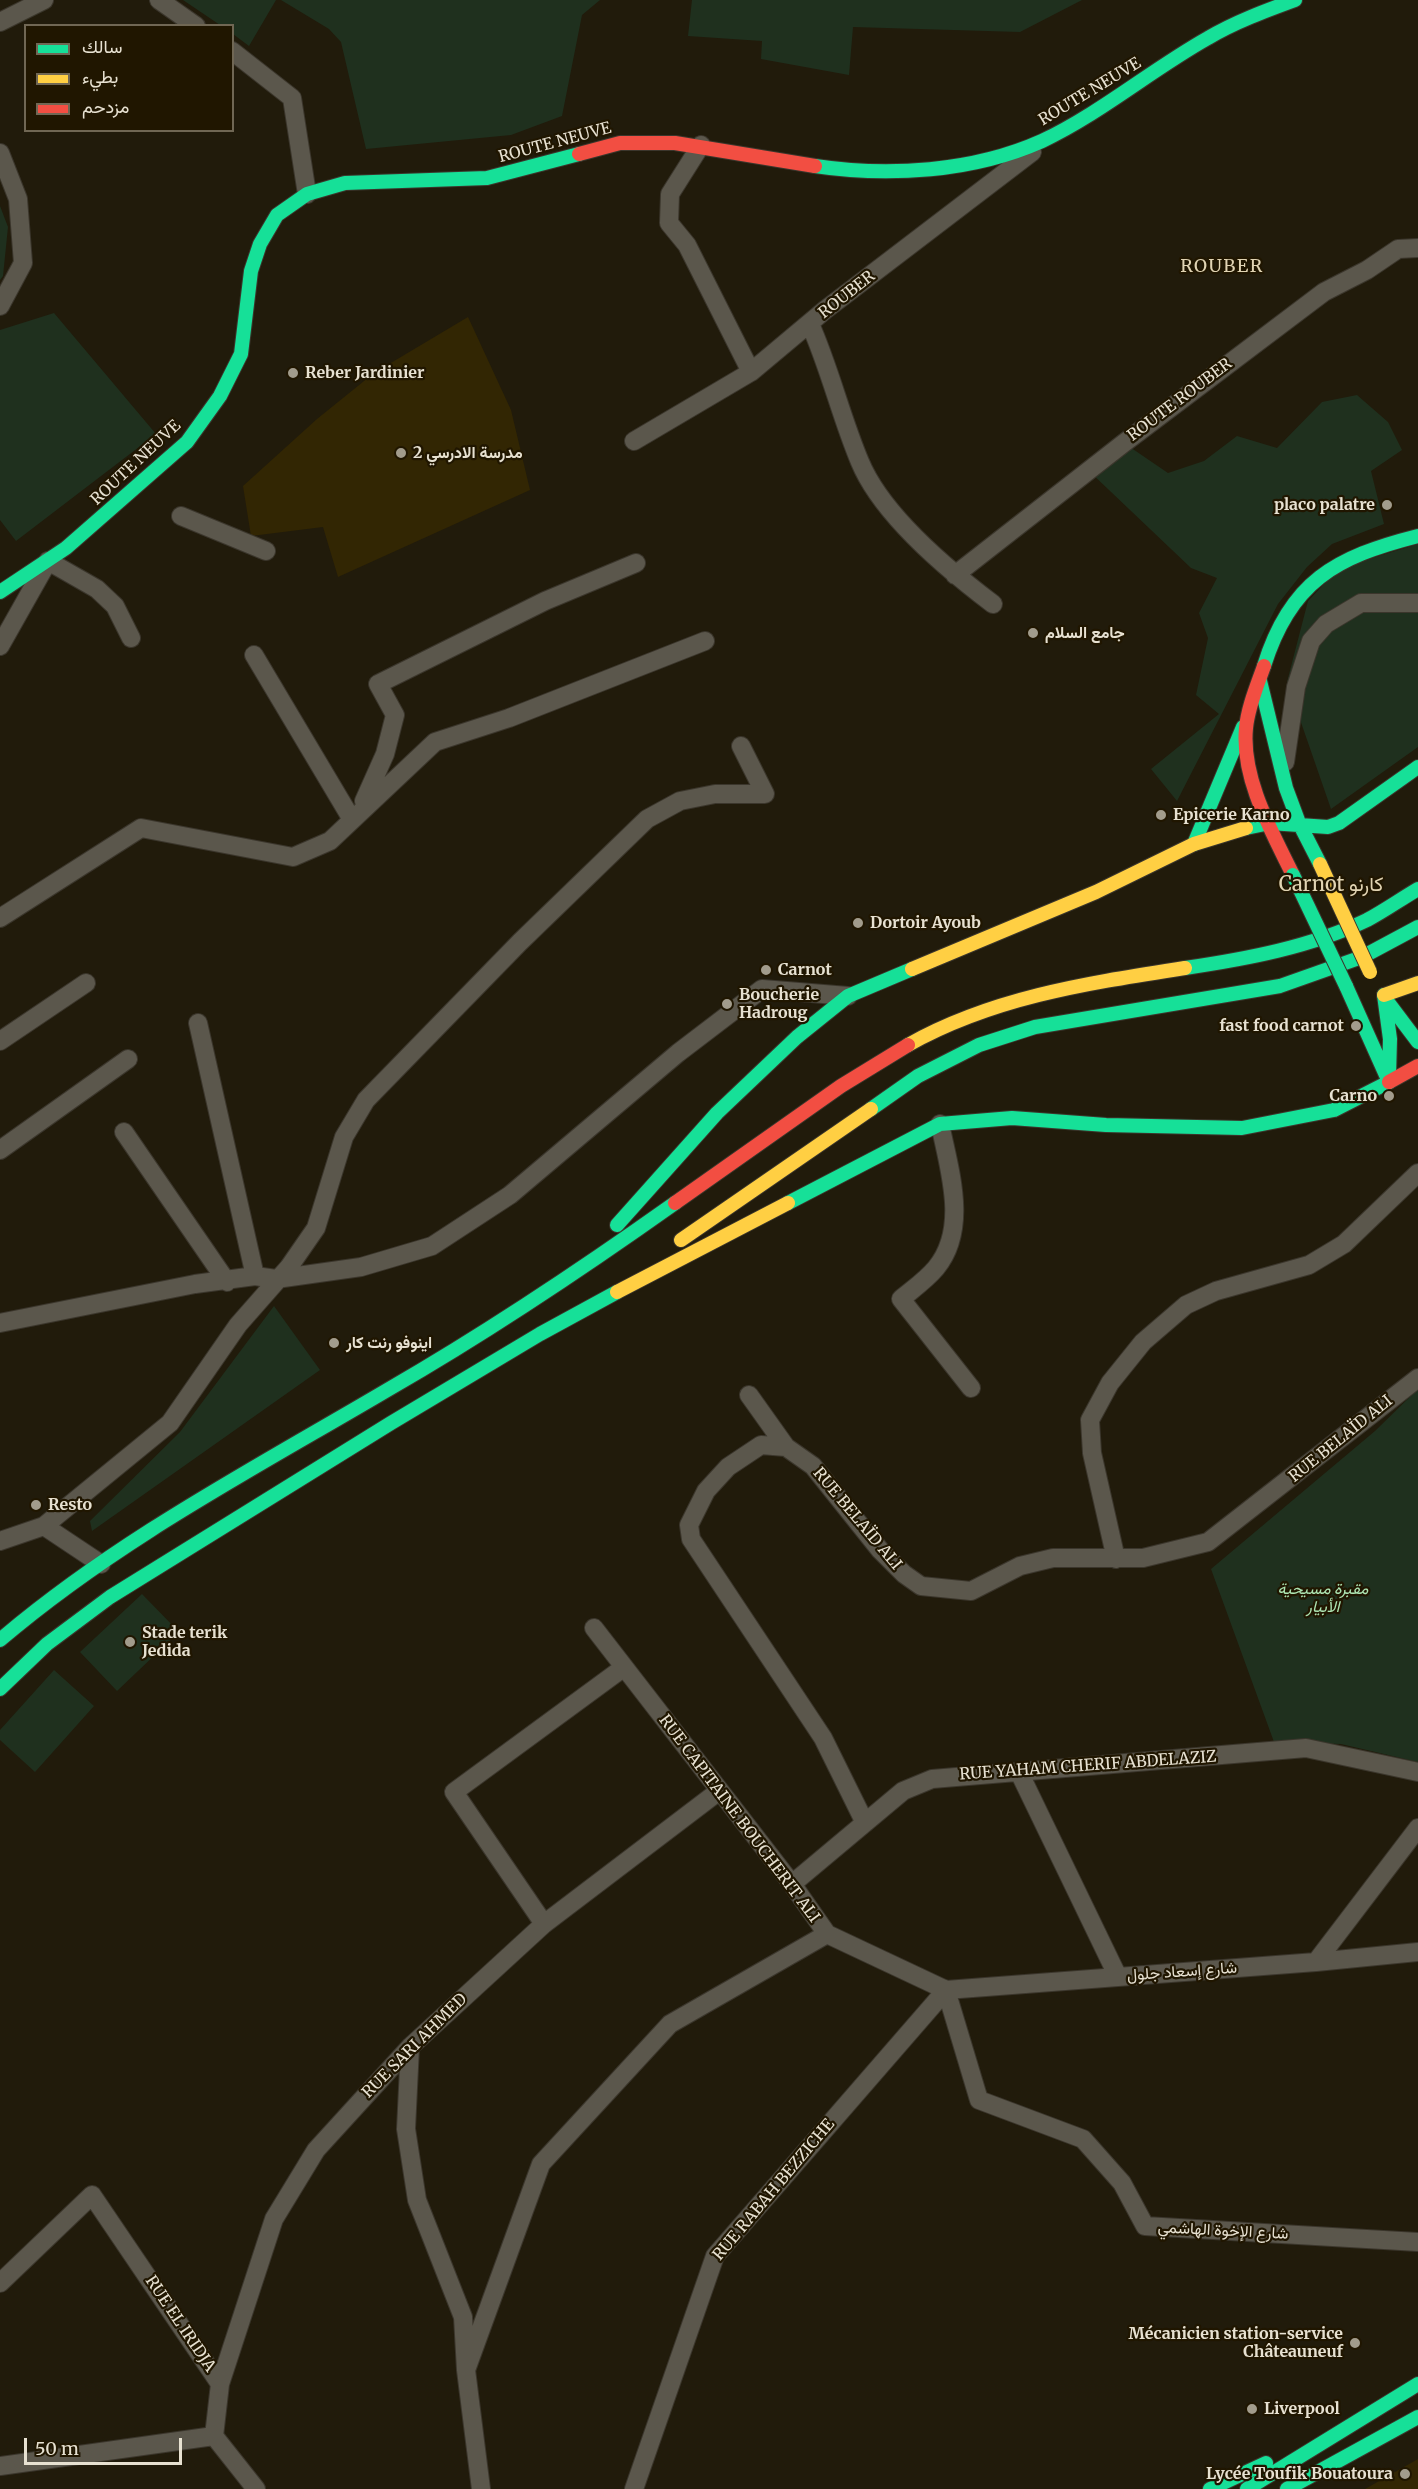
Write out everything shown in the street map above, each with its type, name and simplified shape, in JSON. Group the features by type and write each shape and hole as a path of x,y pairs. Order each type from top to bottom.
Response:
{"main road":[{"name":"ROUTE NEUVE","path":"0,592 48,561 187,442 220,396 241,354 250,271 260,244 277,215 307,194 345,183 487,178 620,143 701,145 839,170 898,171 985,161 1052,136 1136,87 1196,45 1245,18 1295,0"},
{"path":"1194,844 1245,724 1271,642 1286,612 1306,588 1334,567 1370,550 1418,536"},
{"path":"1260,678 1286,788 1299,823 1370,972 1369,999 1389,1082"},
{"path":"1245,724 1251,773 1270,824 1346,986 1369,999 1418,1042"},
{"path":"494,1326 606,1237 717,1113 796,1037 848,996 1096,892 1194,844 1230,831 1270,824 1299,823 1328,827 1340,823 1418,767"},
{"path":"1290,869 1317,858"},
{"path":"0,1640 30,1613 210,1494 494,1326 570,1276 889,1055 935,1031 977,1013 1021,999 1282,950 1352,925 1387,909 1418,889"},
{"path":"540,1334 918,1076 969,1050 1035,1027 1280,986 1362,957 1418,927"},
{"path":"1369,999 1418,983"},
{"path":"1369,999 1390,1039 1389,1082"},
{"path":"0,1689 47,1644 110,1597 381,1429 540,1334 656,1271 847,1175 940,1124 1012,1118 1106,1125 1242,1128 1334,1110 1418,1066"},
{"path":"9,1614 101,1564"},
{"path":"1247,2489 1418,2384"},
{"path":"1287,2489 1418,2417"},
{"path":"1310,2489 1359,2450"},
{"path":"1210,2489 1275,2459 1303,2456"}],"street":[{"path":"0,22 44,0"},
{"path":"159,0 193,24"},
{"path":"234,53 292,98 307,194"},
{"name":"ROUBER","path":"634,441 751,372 825,310 1052,136"},
{"path":"701,145 670,194 669,223 687,245 751,372"},
{"path":"0,153 18,199 23,263 0,306"},
{"name":"ROUTE ROUBER","path":"955,575 1124,442 1324,292 1367,270 1398,249 1418,248"},
{"path":"810,324 860,463 879,498 955,575 993,604"},
{"path":"181,516 266,551"},
{"path":"0,646 48,561 97,589 115,606 131,638"},
{"path":"355,816 385,754 395,715 378,684 545,601 636,563"},
{"path":"1286,788 1285,751 1292,708 1311,641 1326,624 1361,603 1418,603"},
{"path":"0,918 141,828 293,857 330,841 435,742 509,718 705,641"},
{"path":"254,656 355,816"},
{"path":"0,1541 44,1526 170,1423 238,1325 276,1279 289,1267 316,1228 344,1137 366,1100 520,942 647,819 680,801 715,794 765,794 741,746"},
{"path":"0,1041 86,982"},
{"path":"0,1323 195,1284 227,1282 255,1276 276,1279 361,1267 432,1246 510,1195 678,1053 762,989 848,996"},
{"path":"198,1023 255,1276"},
{"path":"0,1150 128,1059"},
{"path":"940,1124 955,1198 952,1234 938,1266 901,1299 971,1388"},
{"path":"124,1132 227,1282"},
{"path":"1116,1558 1092,1453 1090,1420 1110,1383 1143,1342 1186,1305 1216,1291 1309,1265 1344,1244 1418,1173"},
{"name":"RUE BELAÏD ALI","path":"748,1395 786,1447 813,1466 880,1550 904,1575 921,1586 971,1591 1020,1566 1053,1558 1143,1558 1208,1542 1418,1378"},
{"path":"786,1447 761,1445 744,1454 716,1478 706,1491 689,1525 691,1539 823,1738 864,1822"},
{"path":"44,1526 101,1564"},
{"name":"RUE CAPITAINE BOUCHERIT ALI","path":"594,1628 792,1884 827,1934 946,1990"},
{"path":"544,1924 454,1792 623,1668"},
{"name":"RUE YAHAM CHERIF ABDELAZIZ","path":"792,1884 903,1791 932,1779 1306,1748 1418,1772"},
{"path":"1018,1772 1118,1977"},
{"name":"RUE SARI AHMED","path":"220,2384 274,2219 316,2150 410,2047 544,1924 719,1791"},
{"path":"1316,1962 1418,1828"},
{"path":"465,2370 541,2164 670,2024 827,1934"},
{"name":"شارع إسعاد جلول","path":"946,1990 1418,1952"},
{"name":"شارع الإخوة الهاشمي","path":"946,1990 979,2100 1083,2139 1122,2184 1145,2226 1418,2242"},
{"name":"RUE RABAH BEZZICHE","path":"634,2489 715,2256 946,1990"},
{"path":"410,2047 406,2129 417,2200 463,2317 465,2370 481,2489"},
{"name":"RUE EL IRIDJA","path":"0,2283 92,2195 220,2384 214,2436"},
{"path":"0,2466 214,2436 256,2489"}],"shaded area":[{"name":"مدرسة الادرسي 2","path":"468,317 511,410 530,490 338,577 323,527 251,536 243,486 317,419 374,373"},
{"name":"Lycée Toufik Bouatoura","path":"1418,2459 1418,2489 1365,2489"}],"green space":[{"path":"183,0 276,0 249,46 234,35 234,24 219,24"},
{"path":"281,0 600,0 582,15 562,116 511,135 366,149 341,42 329,29"},
{"path":"692,0 1082,0 1020,32 853,27 849,75 761,59 762,41 688,36"},
{"path":"0,206 8,227 3,276 0,280"},
{"path":"54,313 156,434 16,541 0,520 0,330"},
{"path":"1357,395 1388,422 1402,450 1371,471 1384,524 1332,544 1307,567 1278,604 1177,801 1151,769 1219,714 1196,695 1208,638 1199,613 1217,578 1191,568 1089,471 1124,443 1168,473 1204,461 1237,436 1277,448 1322,402"},
{"path":"1418,544 1418,747 1331,809 1287,682 1308,601 1339,568"},
{"path":"274,1306 320,1370 92,1531 90,1521 180,1432"},
{"name":"مقبرة مسيحية الأبيار","path":"1418,1389 1418,1762 1341,1744 1274,1742 1211,1569 1375,1431"},
{"name":"Stade terik Jedida","path":"142,1594 179,1632 117,1691 80,1652"},
{"path":"54,1670 94,1706 35,1772 0,1740 0,1730"}],"traffic: fast":[{"path":"815,166 872,171 930,169 988,160 1015,151 1042,141 1085,118 1218,32 1295,0"},
{"path":"0,592 66,548 187,442 220,396 241,354 251,271 260,244 277,215 307,194 345,183 487,178 579,154"},
{"path":"1264,666 1287,613 1302,593 1320,577 1363,553 1418,536"},
{"path":"1260,681 1286,788 1299,823 1320,864"},
{"path":"1194,844 1243,727"},
{"path":"1246,828 1270,823 1328,827 1339,823 1418,767"},
{"path":"1293,875 1346,986"},
{"path":"1185,968 1255,956 1324,938 1367,920 1418,889"},
{"path":"871,1109 918,1076 979,1045 1035,1027 1280,986 1362,957 1418,927"},
{"path":"617,1225 717,1113 797,1037 848,996 912,969"},
{"path":"1346,986 1389,1082"},
{"path":"1384,995 1390,1039 1389,1076"},
{"path":"1387,1001 1418,1042"},
{"path":"788,1203 940,1124 1012,1118 1106,1125 1242,1128 1334,1110 1389,1082"},
{"path":"0,1640 45,1604 140,1537 498,1323 675,1203"},
{"path":"0,1689 47,1644 110,1597 391,1423 540,1334 617,1292"},
{"path":"1247,2489 1418,2384"},
{"path":"1287,2489 1418,2417"},
{"path":"1210,2489 1266,2463"}],"traffic: slow":[{"path":"912,969 1096,892 1194,844 1246,828"},
{"path":"1320,864 1370,972"},
{"path":"908,1045 940,1029 1008,1003 1078,986 1185,968"},
{"path":"1384,995 1418,983"},
{"path":"681,1240 871,1109"},
{"path":"617,1292 788,1203"}],"traffic: jam":[{"path":"579,154 620,143 675,143 815,166"},
{"path":"1264,666 1247,720 1248,766 1260,804 1293,875"},
{"path":"675,1203 841,1086 908,1045"},
{"path":"1389,1082 1418,1066"}],"place":[{"name":"Reber Jardinier","path":"293,373"},
{"name":"مدرسة الادرسي 2","path":"401,453"},
{"name":"placo palatre","path":"1387,505"},
{"name":"جامع السلام","path":"1033,633"},
{"name":"Epicerie Karno","path":"1161,815"},
{"name":"Dortoir Ayoub","path":"858,923"},
{"name":"Carnot","path":"766,970"},
{"name":"Boucherie Hadroug","path":"727,1004"},
{"name":"fast food carnot","path":"1356,1026"},
{"name":"Carno","path":"1389,1096"},
{"name":"اينوفو رنت كار","path":"334,1343"},
{"name":"Resto","path":"36,1505"},
{"name":"Stade terik Jedida","path":"130,1642"},
{"name":"Mécanicien station-service Châteauneuf","path":"1355,2343"},
{"name":"Liverpool","path":"1252,2409"},
{"name":"Lycée Toufik Bouatoura","path":"1405,2474"}],"district":[{"name":"ROUBER","path":"1222,267"},
{"name":"Carnot كارنو","path":"1331,885"}]}
